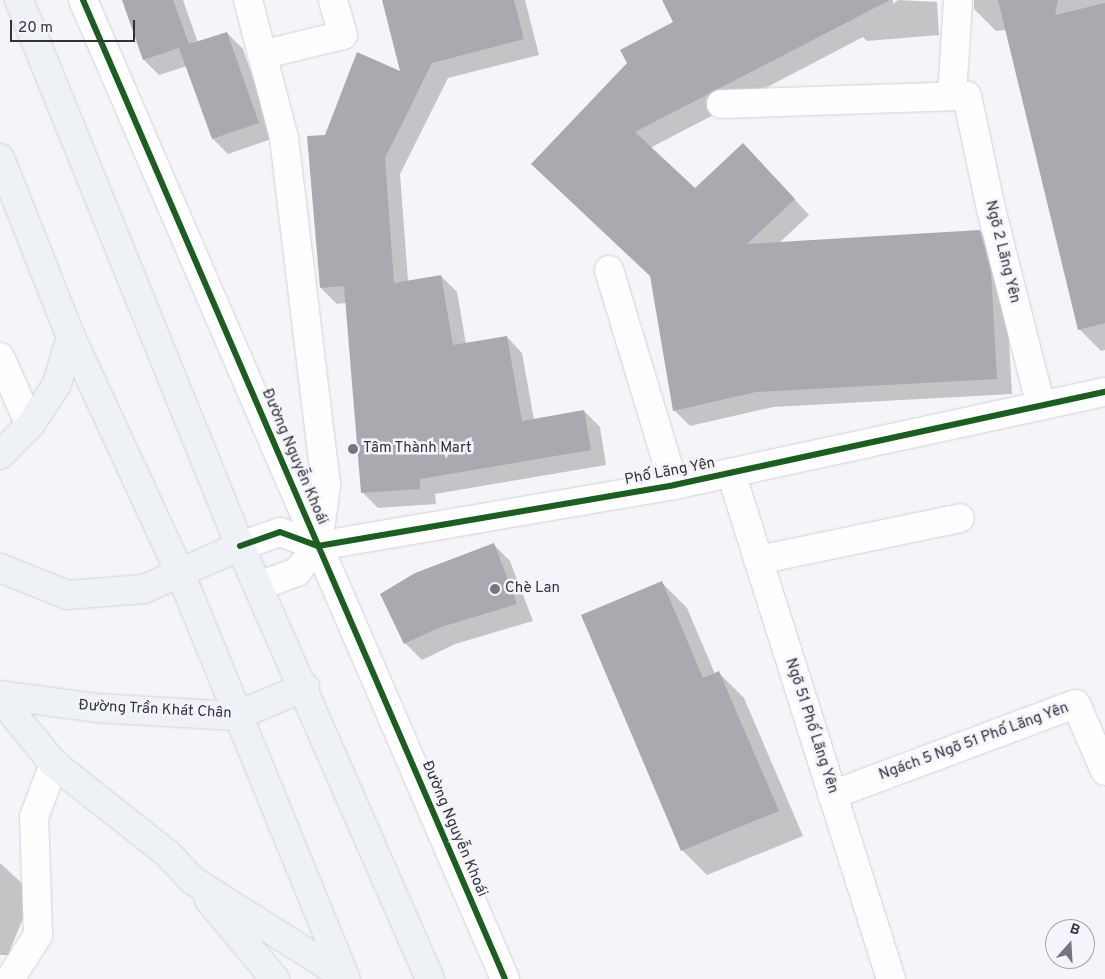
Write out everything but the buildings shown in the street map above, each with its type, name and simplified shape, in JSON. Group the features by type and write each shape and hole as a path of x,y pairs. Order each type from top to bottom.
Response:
{"main road":[{"path":"19,0 240,546 305,687 430,979"},
{"path":"0,158 71,337 182,575 236,716 345,977"},
{"path":"0,455 30,425 57,384 71,337"},
{"path":"0,568 67,595 144,589 182,575 240,546"},
{"name":"Đường Trần Khát Chân","path":"0,697 96,708 236,716 305,687"},
{"path":"0,697 54,764 168,854 275,979"},
{"path":"192,880 345,977"}],"street":[{"name":"Đường Nguyễn Khoái","path":"84,0 505,979"},
{"path":"248,0 284,138 325,475 318,546 297,572 259,586"},
{"path":"262,55 343,35 333,0"},
{"name":"Ngõ 2 Lãng Yên","path":"958,0 959,96 991,209 1041,406"},
{"path":"721,104 959,96"},
{"path":"608,270 674,485"},
{"path":"0,357 30,425"},
{"name":"Phố Lãng Yên","path":"240,546 280,532 318,546 674,485 1105,392"},
{"name":"Ngõ 51 Phố Lãng Yên","path":"731,473 891,979"},
{"path":"758,560 960,518"},
{"name":"Ngách 5 Ngõ 51 Phố Lãng Yên","path":"832,795 1076,704 1105,771"},
{"path":"10,979 38,935 34,818 54,764"}],"cycle path":[{"path":"83,0 505,979"},
{"path":"240,546 280,532 318,546 674,485 1105,392"}],"place":[{"name":"Tâm Thành Mart","path":"353,449"},
{"name":"Chè Lan","path":"495,589"}]}
